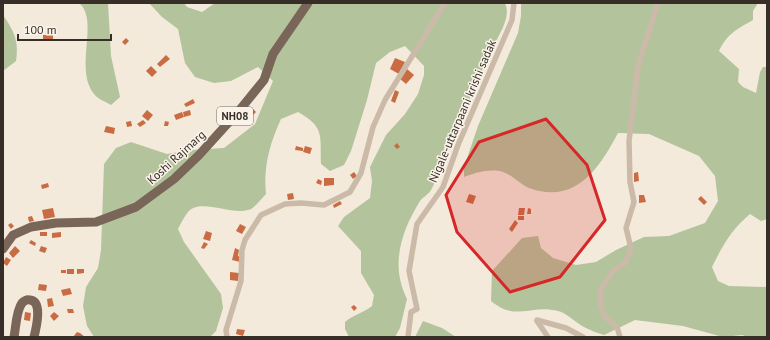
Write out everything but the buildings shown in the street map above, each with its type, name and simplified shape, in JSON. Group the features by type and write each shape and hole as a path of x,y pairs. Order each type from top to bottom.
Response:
{"main road":[{"name":"Koshi Rajmarg","path":"3,249 13,235 31,227 56,223 96,222 136,208 174,179 199,156 264,80 273,54 308,3"},
{"path":"14,337 20,307 25,300 30,299 34,301 38,308 34,337"}],"street":[{"path":"227,337 226,330 241,281 242,250 250,231 261,215 285,204 301,203 324,205 350,192 361,173 373,127 385,100 445,3"},
{"name":"Nigale-uttarpaani krishi sadak","path":"408,337 411,312 417,309 409,271 417,224 443,187 458,145 512,20 514,3"},
{"path":"620,337 617,327 605,317 601,307 600,291 613,271 626,262 631,248 626,228 634,202 630,182 629,141 638,66 658,3"},
{"path":"548,337 537,320 566,328 583,337"}],"highlighted area":[{"path":"546,119 587,165 605,220 560,277 510,292 457,232 446,195 479,142"}],"green space":[{"path":"79,3 108,3 111,56 120,97 111,105 96,96 89,85 86,72 87,21 85,11"},
{"path":"149,3 184,3 187,7 202,12 215,3 505,3 507,8 506,18 471,97 458,122 447,138 434,185 430,192 420,201 413,213 403,237 400,249 399,274 407,299 400,328 395,337 349,337 345,329 345,322 372,306 374,295 361,273 361,251 338,226 344,217 370,198 372,181 370,167 386,135 405,114 418,94 424,75 424,66 405,46 390,52 376,63 367,100 351,151 344,165 330,171 321,164 320,139 317,128 307,117 298,112 281,119 268,155 265,184 266,194 255,206 248,210 241,211 200,206 193,208 185,216 178,229 184,242 221,294 223,308 216,331 210,337 94,337 87,326 83,306 86,287 98,268 101,250 104,164 116,148 131,142 167,154 191,150 224,148 255,124 273,81 258,67 231,81 214,83 195,77 185,63 178,29 162,17"},
{"path":"521,3 758,3 753,11 753,20 737,29 729,36 719,51 739,69 738,82 743,87 756,93 760,72 763,67 767,67 767,219 761,221 750,214 743,220 728,238 712,267 718,281 729,286 767,287 767,337 748,337 742,335 723,337 683,326 635,320 604,335 584,327 558,311 540,309 516,312 500,307 491,301 492,271 522,238 538,236 541,248 553,258 576,265 596,262 616,250 644,237 669,236 705,223 718,201 715,176 699,156 649,134 618,133 603,159 594,171 572,188 560,192 545,192 529,188 506,173 498,171 483,172 464,177 464,167 478,126 518,33 521,16"},
{"path":"3,15 15,36 17,54 16,61 3,71"},
{"path":"423,321 442,328 456,337 415,337"}]}
